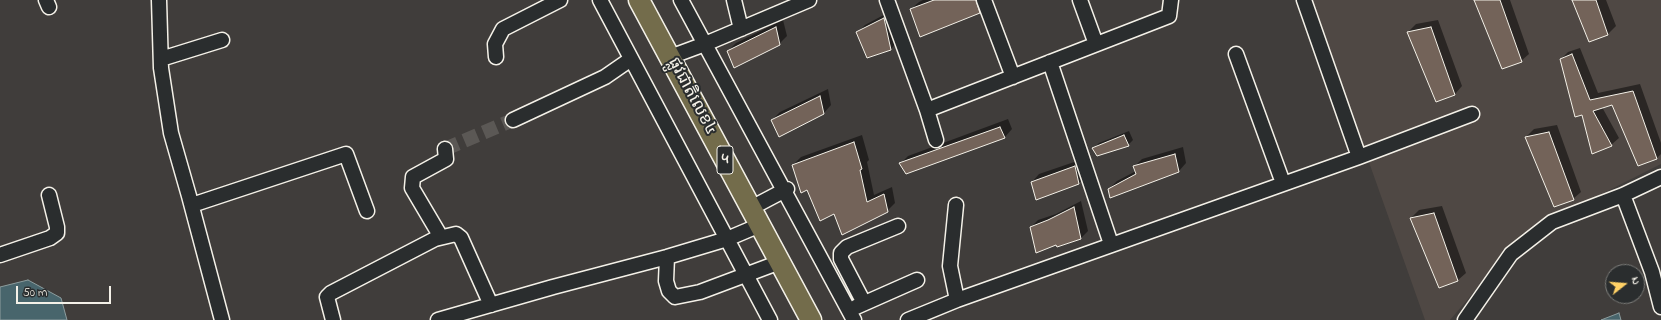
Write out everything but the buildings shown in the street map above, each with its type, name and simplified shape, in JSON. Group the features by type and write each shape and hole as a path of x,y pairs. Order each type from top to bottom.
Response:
{"highway":[{"name":"ផ្លូវជាតិលេខ៤","path":"639,0 811,320"}],"street":[{"path":"159,0 161,59 171,132 222,320"},
{"path":"496,57 495,44 503,29 560,0"},
{"path":"600,0 770,320"},
{"path":"681,0 785,189 851,315 864,303 917,280"},
{"path":"734,0 741,29"},
{"path":"670,57 741,29 789,4 809,0"},
{"path":"886,0 927,110 936,140"},
{"path":"984,0 1012,77"},
{"path":"1080,0 1096,44"},
{"path":"927,110 1169,16 1171,0"},
{"path":"1304,0 1359,157"},
{"path":"161,59 222,40"},
{"path":"1236,54 1283,183"},
{"path":"513,120 605,77 631,59"},
{"path":"1050,62 1111,244"},
{"path":"908,320 957,300 1359,157 1472,114"},
{"path":"435,239 438,232 412,188 413,177 446,159 445,149"},
{"path":"192,205 346,154 368,211"},
{"path":"1465,320 1511,254 1552,222 1623,195 1661,177"},
{"path":"438,320 727,239 756,216 785,189"},
{"path":"0,255 50,238 57,233 57,227 49,195"},
{"path":"1623,195 1652,272 1661,307"},
{"path":"956,205 950,266 957,300"},
{"path":"864,303 841,259 842,253 847,247 898,226"},
{"path":"333,320 327,297 331,293 435,239 456,234 461,238 491,305"},
{"path":"667,257 666,281 669,291 675,297 683,297 700,292 780,262"}],"shaded area":[{"path":"1309,0 1661,0 1661,164 1522,234 1450,320 1425,320"}],"water":[{"path":"28,280 61,298 67,320 0,320 0,287"},
{"path":"1619,313 1621,320 1601,320"}],"tunnel":[{"path":"445,149 513,120"}]}
